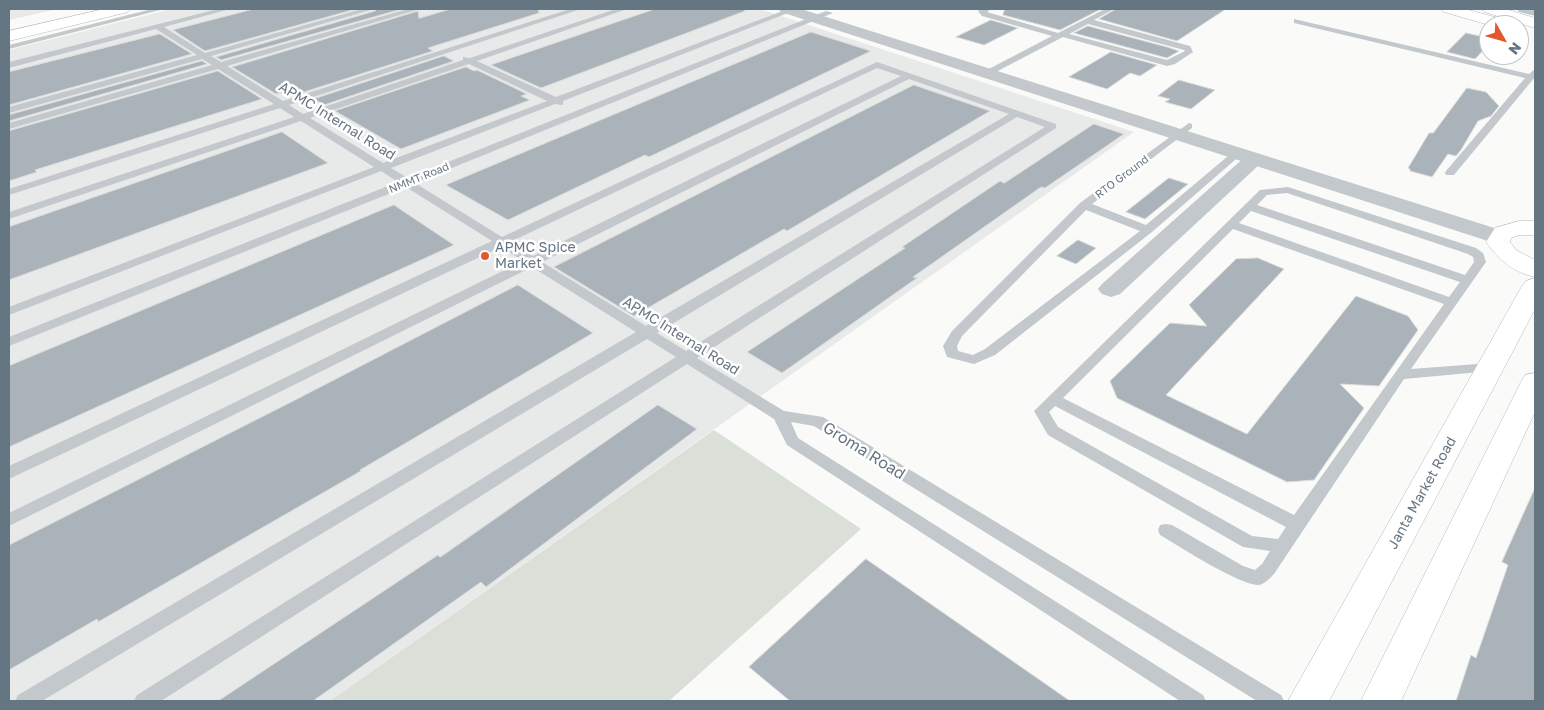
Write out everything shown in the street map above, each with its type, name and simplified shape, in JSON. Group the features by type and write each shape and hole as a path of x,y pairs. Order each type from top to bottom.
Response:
{"main road":[{"path":"9,30 96,9"},
{"path":"9,36 123,9"},
{"path":"1449,9 1479,17"},
{"path":"1488,9 1535,23"},
{"path":"1517,231 1498,242 1508,255 1535,270"},
{"name":"Janta Market Road","path":"1308,701 1535,286"},
{"path":"1382,701 1535,382"}],"street":[{"path":"790,9 820,13 1183,130 1517,231"},
{"path":"1183,130 1246,156 1517,231"},
{"path":"1112,288 1246,156"}],"lane":[{"path":"9,46 160,9"},
{"path":"9,65 226,9"},
{"path":"9,110 370,9"},
{"path":"9,126 416,9"},
{"path":"9,192 577,9"},
{"path":"9,216 623,9"},
{"path":"9,311 790,9"},
{"path":"987,9 982,11 985,14 1167,63 1189,52 1189,49 1186,48 1088,21"},
{"path":"994,70 1110,9"},
{"name":"NMMT Road","path":"9,342 581,112 820,13"},
{"path":"1298,21 1533,74 1450,173"},
{"name":"APMC Internal Road","path":"158,26 780,416"},
{"path":"448,50 581,112"},
{"path":"9,473 877,65 1053,126 144,701"},
{"path":"9,520 908,76"},
{"path":"25,701 1016,113"},
{"name":"RTO Ground","path":"1084,205 1183,130"},
{"path":"1084,205 958,334 950,346 952,354 974,360 990,352 1246,156"},
{"path":"1166,530 1236,571 1258,578 1268,570 1282,546 1480,262 1479,256 1472,251 1288,190 1264,192 1041,411 1053,432 1249,542 1282,546"},
{"name":"RTO Ground","path":"1084,205 1148,230"},
{"path":"1249,206 1467,280"},
{"path":"1230,224 1452,302"},
{"path":"1400,375 1491,367"},
{"path":"1053,399 1298,525"},
{"name":"Groma Road","path":"780,416 792,442 1196,701"},
{"name":"Groma Road","path":"780,416 818,422 1274,701"}],"shaded area":[{"path":"9,9 58,9 9,20"},
{"name":"APMC Spice Market","path":"171,9 760,9 1134,132 330,701 9,701 9,50"},
{"path":"714,430 861,529 669,701 330,701"}],"building":[{"path":"254,9 356,9 205,51 173,30"},
{"path":"376,9 402,9 221,60 216,57 375,11"},
{"path":"451,9 538,9 539,13 428,48 433,51 304,92 298,89 276,94 232,67 418,11 419,18"},
{"path":"655,9 744,9 745,11 541,88 491,65"},
{"path":"1005,9 1101,9 1060,30 1003,15"},
{"path":"1116,9 1226,9 1177,41 1099,19"},
{"path":"991,20 1018,28 984,45 956,37"},
{"path":"1088,26 1179,51 1167,58 1074,33"},
{"path":"811,32 871,51 649,157 645,155 508,220 446,185"},
{"path":"1466,33 1479,36 1479,55 1475,59 1447,52"},
{"path":"160,34 192,54 9,105 9,72"},
{"path":"1111,52 1157,65 1140,76 1130,73 1107,89 1069,77"},
{"path":"444,56 454,61 324,105 314,99"},
{"path":"202,61 207,64 9,121 9,115"},
{"path":"466,67 474,71 477,70 527,94 521,96 530,100 401,149 335,111"},
{"path":"218,71 262,99 35,170 37,172 9,181 9,131"},
{"path":"1179,80 1215,90 1191,109 1165,102 1170,99 1158,96"},
{"path":"914,85 990,111 787,231 784,229 634,316 554,267"},
{"path":"1467,88 1486,92 1499,106 1491,116 1478,121 1461,150 1456,156 1448,154 1432,177 1410,171 1408,168 1429,133 1433,133"},
{"path":"1094,124 1124,134 1045,188 1041,187 913,277 917,278 782,373 747,352 905,248 902,247 1000,181 1004,183"},
{"path":"282,132 328,163 9,280 9,227"},
{"path":"1169,178 1188,184 1145,219 1126,212"},
{"path":"394,205 454,245 9,447 9,366"},
{"path":"1078,240 1096,248 1076,264 1057,256"},
{"path":"1258,258 1284,269 1166,395 1247,434 1356,296 1408,316 1418,330 1379,386 1340,384 1364,408 1314,480 1287,482 1117,398 1110,381 1170,323 1207,326 1189,305 1236,259"},
{"path":"518,285 593,333 361,471 98,622 97,619 9,670 9,545"},
{"path":"658,405 697,429 486,587 481,582 313,701 218,701 438,555 440,557"},
{"path":"1535,488 1535,701 1456,701 1471,655 1476,658 1508,565 1502,562"},
{"path":"866,559 1070,701 790,701 749,667"}],"waterway":[{"path":"1524,9 1535,12"}],"place":[{"name":"APMC Spice Market","path":"485,256"}]}
